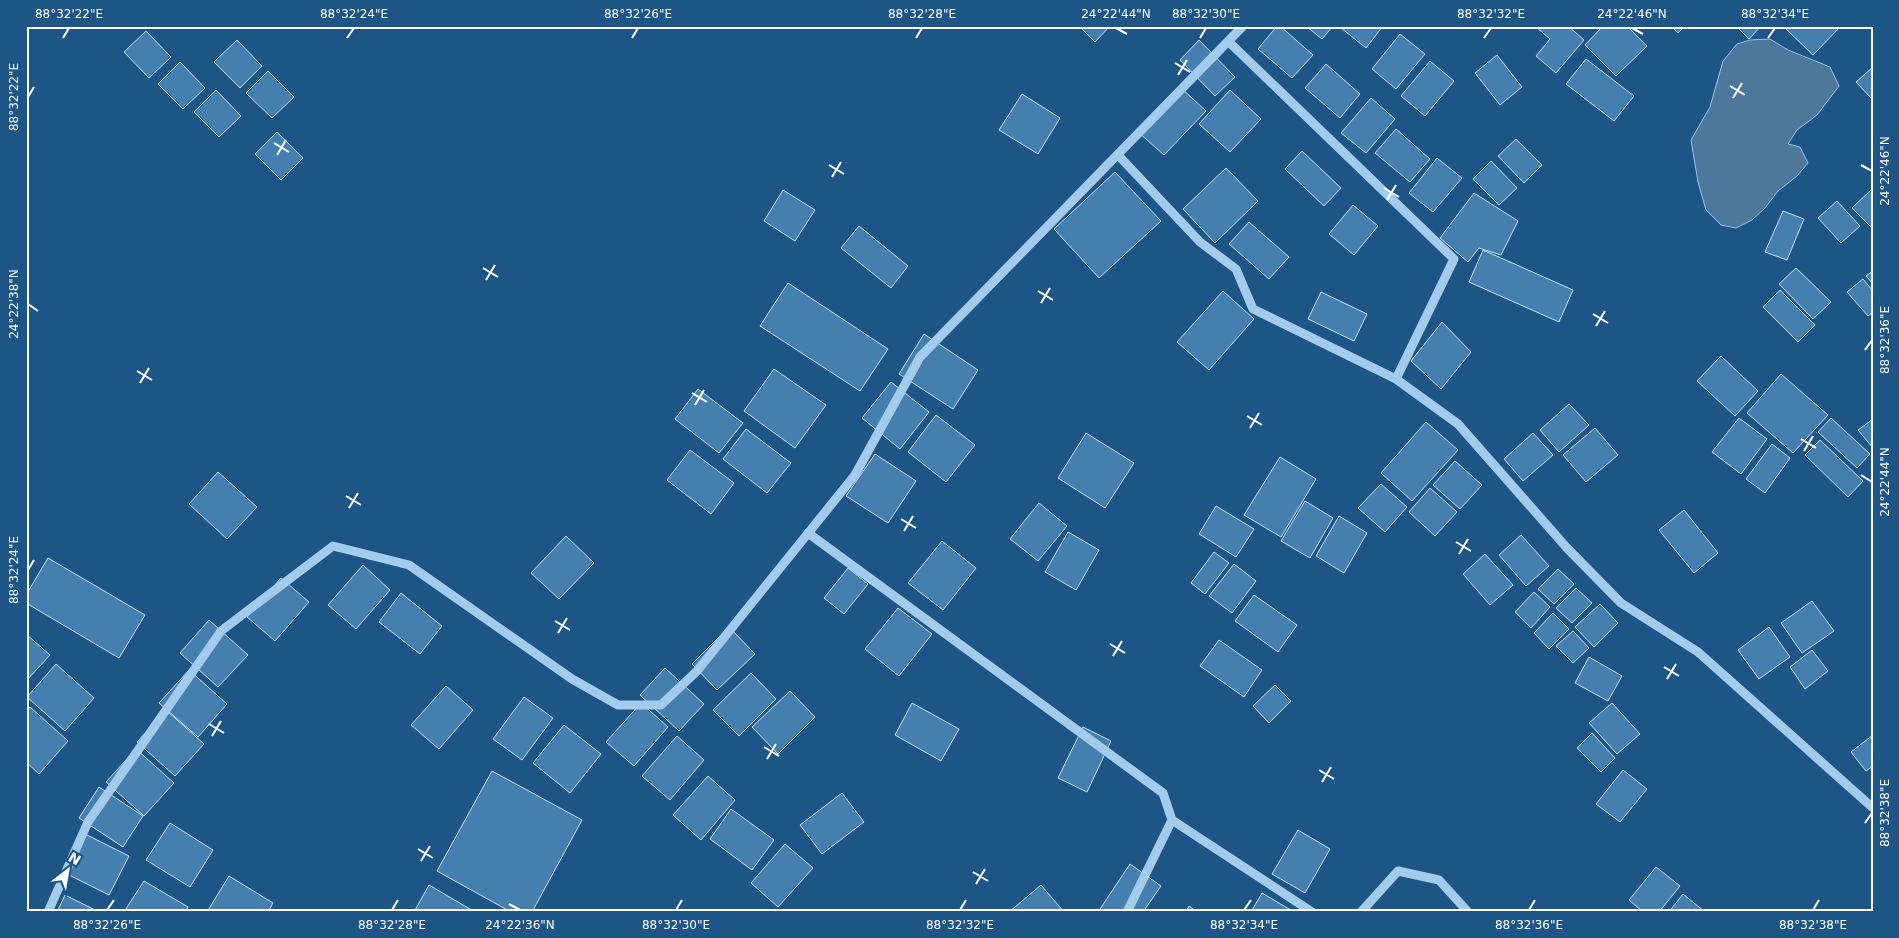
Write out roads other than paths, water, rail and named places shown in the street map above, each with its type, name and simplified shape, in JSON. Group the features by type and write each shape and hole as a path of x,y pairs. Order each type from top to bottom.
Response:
{"street":[{"path":"48,912 88,822 220,631 333,546 409,565 572,679 618,705 661,705 697,670 855,475 920,357 1244,26"},
{"path":"1228,42 1454,259 1396,379"},
{"path":"1118,156 1200,242 1236,269 1253,309 1396,379 1458,424 1567,548 1621,603 1698,652 1873,808"},
{"path":"808,533 1163,793 1172,820 1312,912"},
{"path":"1126,912 1172,820"},
{"path":"1362,912 1398,871 1439,880 1468,912"}],"water":[{"path":"1770,39 1788,50 1830,67 1839,86 1817,115 1797,130 1788,144 1800,147 1808,163 1797,176 1778,191 1765,208 1752,220 1736,228 1721,225 1706,210 1698,182 1691,140 1710,107 1723,61 1737,44 1750,40"}]}
